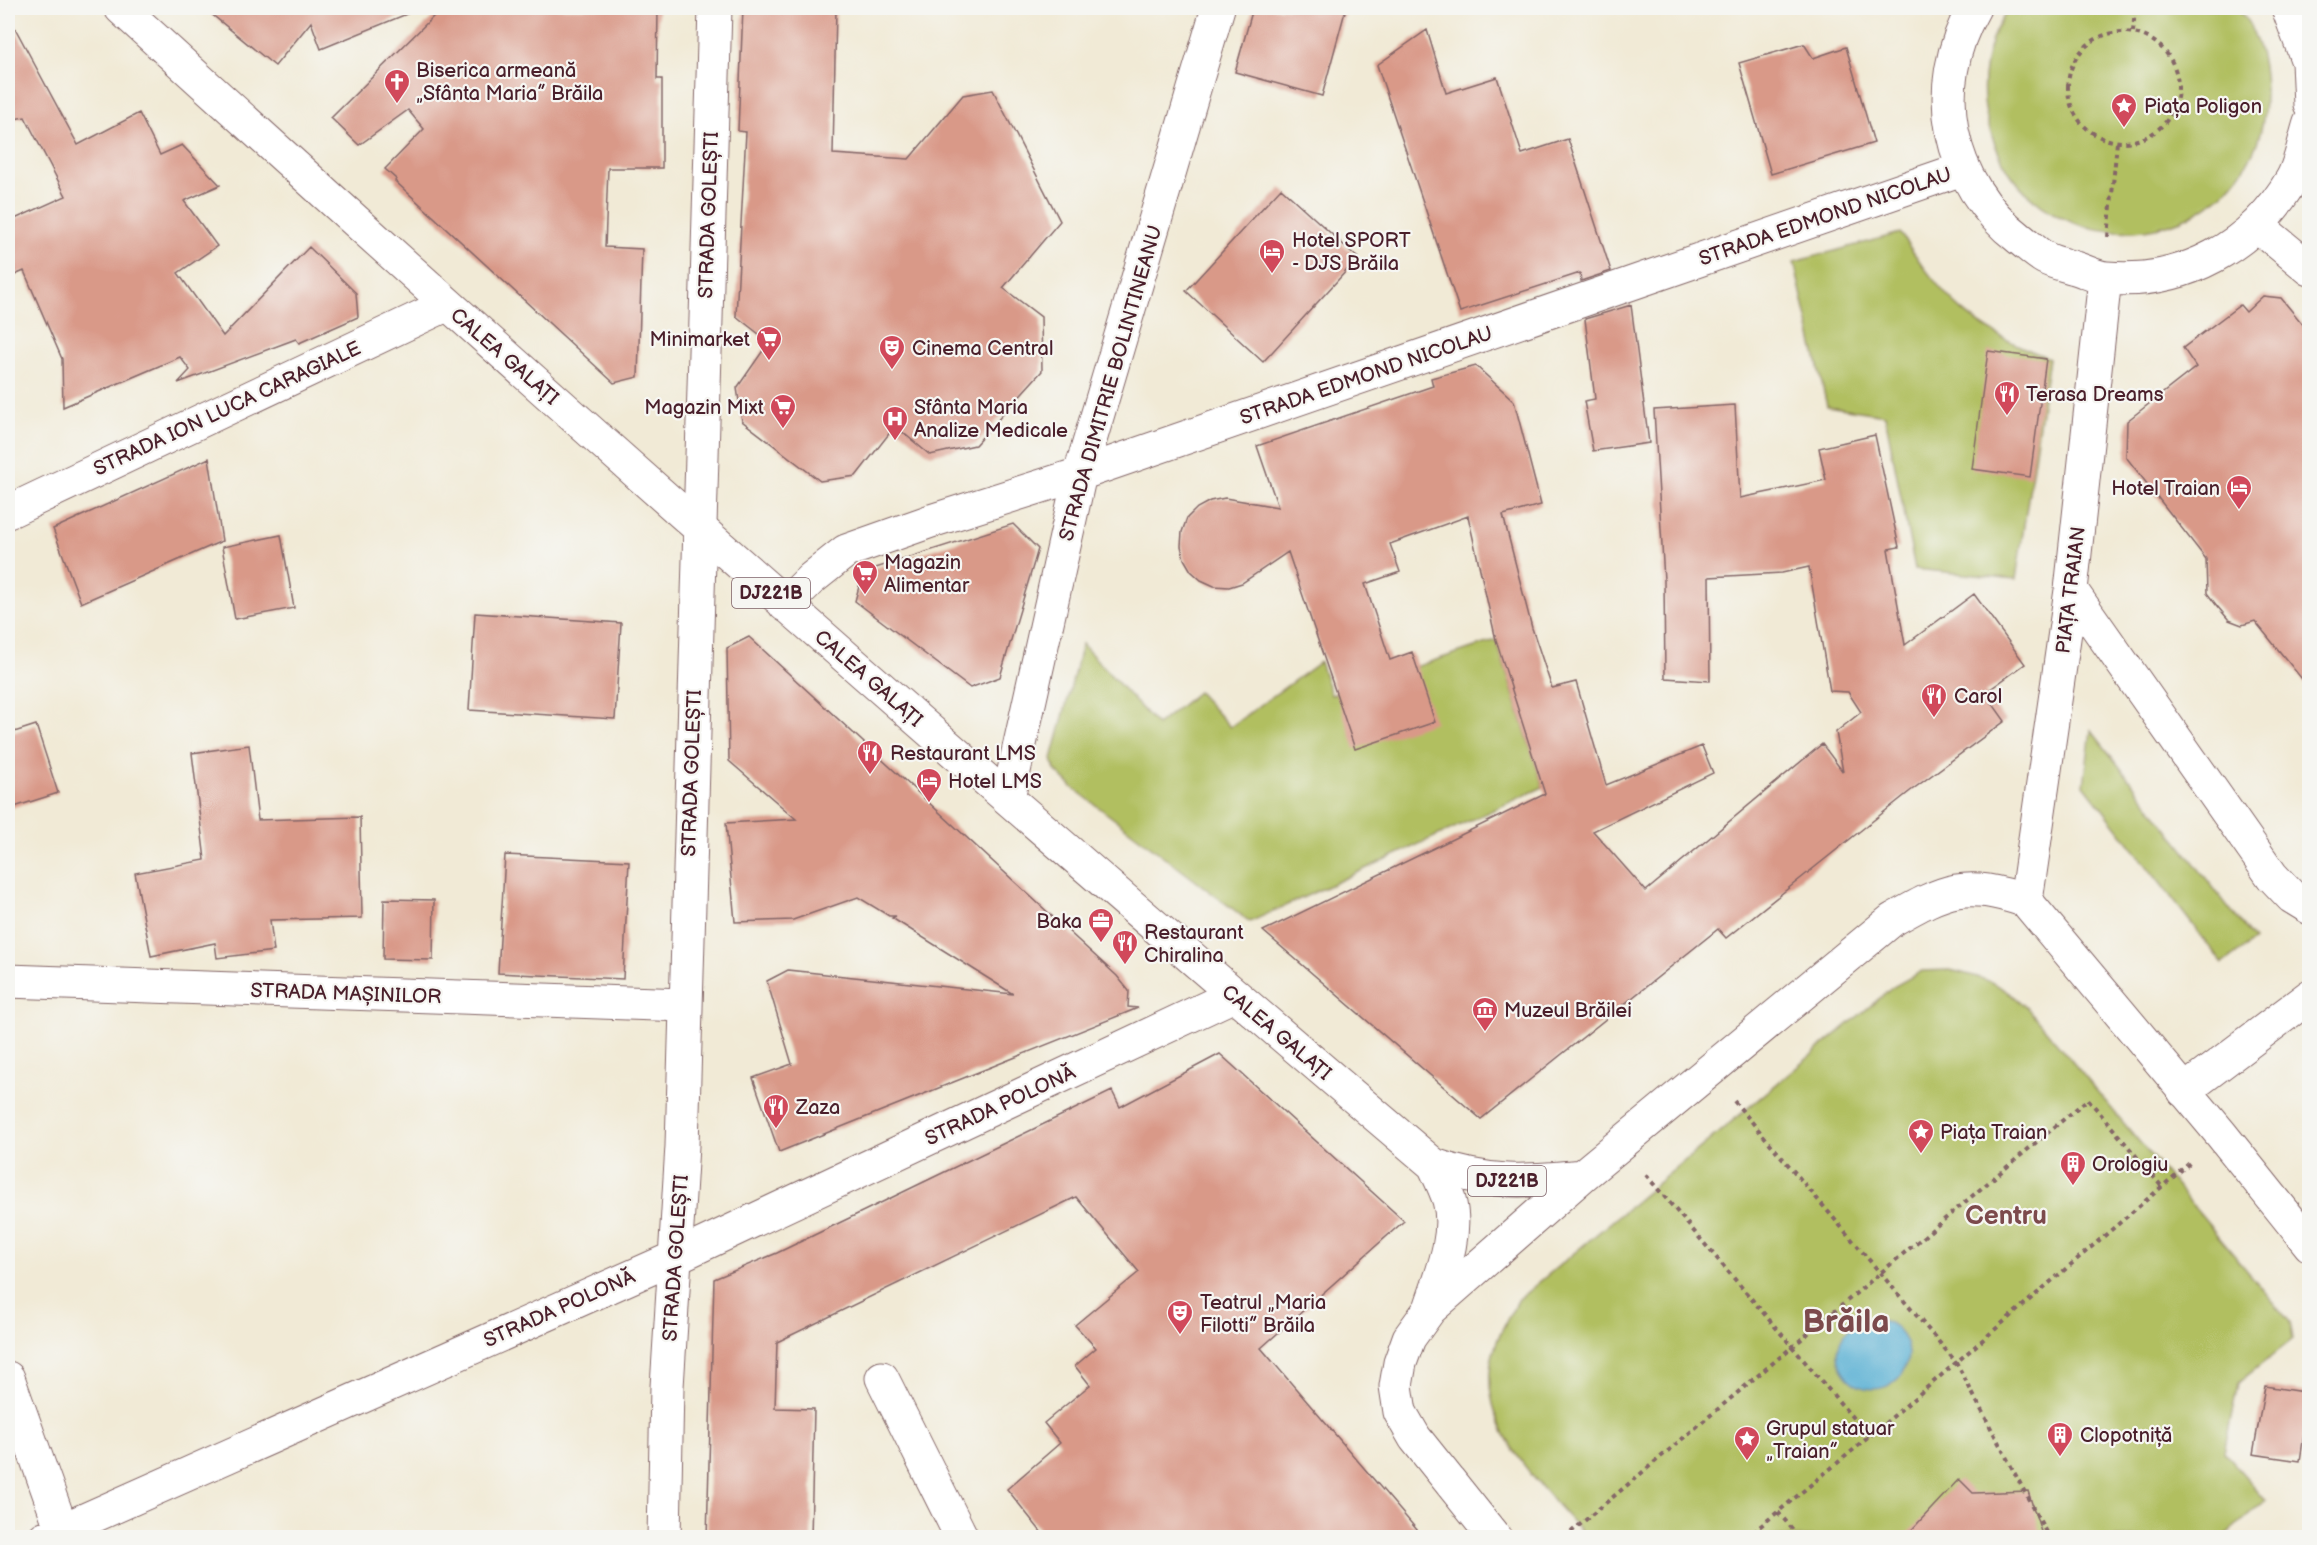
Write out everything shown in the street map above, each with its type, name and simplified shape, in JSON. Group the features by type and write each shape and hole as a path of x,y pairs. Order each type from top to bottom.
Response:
{"street":[{"name":"CALEA GALAȚI","path":"121,8 446,305 785,605 1234,995 1434,1165 1466,1177 1496,1181 1531,1182 1582,1176"},
{"name":"STRADA GOLEȘTI","path":"664,1538 667,1387 682,1146 684,1005 715,8"},
{"name":"STRADA DIMITRIE BOLINTINEANU","path":"1008,798 1080,474 1218,8"},
{"path":"1974,8 1962,28 1950,75 1949,122 1962,169 1996,220 2045,258 2104,278 2160,276 2213,259 2258,226 2293,178 2310,123"},
{"path":"2288,8 2309,61 2310,105"},
{"name":"STRADA EDMOND NICOLAU","path":"785,605 811,579 846,551 931,521 1080,474 1962,169"},
{"path":"2258,226 2310,269"},
{"name":"PIAȚA TRAIAN","path":"2026,901 2071,590 2104,278"},
{"name":"STRADA ION LUCA CARAGIALE","path":"8,512 446,305"},
{"path":"2071,590 2272,876 2292,897 2310,908"},
{"path":"1495,1538 1415,1438 1400,1412 1396,1386 1400,1363 1409,1338 1430,1309 1582,1176 1892,920 1925,901 1958,889 1990,892 2026,901 2221,1134 2310,1245"},
{"name":"STRADA MAȘINILOR","path":"8,981 684,1005"},
{"name":"STRADA POLONĂ","path":"53,1534 676,1257 1234,995"},
{"path":"2184,1091 2310,996"},
{"path":"1430,1309 1449,1245 1452,1222 1449,1200 1434,1165"},
{"path":"8,1378 53,1534"},
{"path":"882,1378 962,1538"}],"path":[{"path":"2133,32 2134,8"},
{"path":"2116,32 2133,32 2149,38 2163,48 2174,64 2178,83 2176,102 2168,119 2154,132 2136,141 2117,142 2098,136 2083,125 2070,102 2069,77 2074,61 2085,47 2099,37 2116,32"},
{"path":"2104,278 2117,142"},
{"path":"1708,1071 1956,1362 2049,1538"},
{"path":"1564,1538 2088,1099 2163,1188"},
{"path":"1746,1538 2163,1188 2221,1134"},
{"path":"1620,1145 1869,1437"},
{"path":"1778,1512 1800,1538"}],"green space":[{"name":"Piața Poligon","path":"2011,8 2238,8 2250,25 2258,45 2265,87 2257,143 2231,186 2192,215 2146,230 2097,229 2051,212 2013,177 1988,123 1985,109 1986,62 1995,32"},
{"path":"1900,233 1932,277 1962,310 1999,336 2049,358 2016,579 1915,569 1885,415 1827,406 1794,262"},
{"path":"1496,640 1543,787 1250,922 1072,787 1055,770 1052,759 1082,644 1157,725 1198,692 1230,727 1320,662 1331,695"},
{"path":"2091,730 2254,940 2223,964 2084,785"},
{"name":"Piața Traian","path":"1950,970 1994,983 2030,1011 2290,1322 2293,1339 2238,1383 2224,1452 2266,1500 2223,1538 1586,1537 1522,1462 1497,1418 1491,1395 1491,1361 1500,1333 1519,1299 1893,987 1922,971"}],"water":[{"path":"1873,1319 1886,1322 1898,1329 1905,1341 1908,1354 1905,1367 1898,1379 1886,1386 1873,1389 1860,1386 1848,1379 1841,1367 1838,1354 1841,1341 1848,1329 1860,1322"}],"building":[{"path":"204,8 419,9 321,49 311,22 275,66"},
{"path":"442,8 658,8 657,79 662,79 662,168 608,168 605,247 642,249 638,377 614,383 395,181 396,179 385,169 424,129 408,110 359,145 331,118"},
{"path":"743,8 836,8 833,154 909,159 963,95 993,90 1060,221 1003,288 1041,317 1042,371 975,445 930,455 895,426 856,476 820,481 742,421 737,388 769,342 736,316 746,132 738,131"},
{"path":"1253,8 1346,8 1322,96 1235,72"},
{"path":"8,15 78,145 139,113 160,155 182,145 220,185 184,201 217,246 178,273 223,336 309,247 356,293 358,317 299,343 296,339 178,383 190,370 180,357 63,407 62,359 24,271 8,278 8,222 66,196 25,117 8,120"},
{"path":"1427,30 1446,93 1497,77 1522,154 1568,139 1611,271 1581,281 1580,273 1460,312 1377,65"},
{"path":"1804,44 1813,58 1846,47 1874,143 1771,174 1739,63"},
{"name":"Hotel SPORT - DJS Brăila","path":"1281,188 1358,258 1263,362 1186,291"},
{"name":"Hotel Traian","path":"2263,296 2281,298 2310,333 2310,689 2255,621 2242,625 2229,620 2217,606 2207,593 2206,559 2126,457 2127,421 2196,367 2183,348 2240,305 2246,312"},
{"path":"1631,305 1649,443 1593,451 1584,401 1595,399 1585,319"},
{"path":"1988,351 2046,359 2030,477 1972,469"},
{"path":"1476,366 1514,401 1541,505 1503,515 1532,628 1552,688 1576,682 1606,785 1702,746 1713,773 1593,831 1646,891 1822,744 1843,772 1836,732 1861,712 1848,692 1830,691 1809,567 1782,573 1709,577 1710,681 1665,678 1664,580 1654,410 1735,405 1740,498 1826,480 1819,448 1875,435 1899,547 1888,549 1905,645 1974,594 2025,664 1985,693 2005,721 1909,792 1726,938 1718,929 1481,1119 1263,931 1545,794 1496,640 1468,516 1390,544 1400,572 1365,584 1390,660 1412,652 1435,722 1355,749 1288,552 1242,583 1229,587 1214,586 1201,580 1191,571 1184,559 1181,546 1182,532 1187,518 1197,508 1210,501 1225,498 1278,507 1257,446 1433,386 1431,378"},
{"path":"209,458 222,541 81,603 53,529"},
{"path":"1013,524 1038,549 1000,677 970,688 855,601 863,572"},
{"path":"281,535 294,608 235,619 222,547"},
{"path":"475,613 621,623 615,719 469,710"},
{"path":"749,637 1117,976 1129,991 1128,1007 1138,1008 779,1152 753,1078 792,1064 767,981 788,970 1013,994 892,918 896,916 889,916 858,897 793,920 735,922 726,823 796,819 729,761 727,648"},
{"path":"36,725 58,793 8,809 8,734"},
{"path":"249,745 258,820 360,817 362,918 270,920 274,951 217,958 215,943 151,956 135,873 205,860 192,753"},
{"path":"505,855 629,861 623,979 498,973"},
{"path":"384,899 434,900 433,960 383,959"},
{"path":"1220,1054 1404,1221 1261,1348 1424,1538 1046,1538 1007,1489 1060,1443 1044,1423 1090,1385 1075,1366 1096,1348 1075,1325 1139,1272 1076,1197 777,1342 775,1408 814,1409 811,1538 707,1538 714,1279 777,1253 1112,1091 1120,1107"},
{"path":"2265,1386 2310,1393 2300,1461 2253,1454"},
{"path":"1959,1479 1973,1493 2028,1491 2043,1538 1904,1538"}],"place":[{"name":"Biserica armeană „Sfânta Maria” Brăila","path":"397,105"},
{"name":"Piața Poligon","path":"2124,129"},
{"name":"Hotel SPORT - DJS Brăila","path":"1272,275"},
{"name":"Minimarket","path":"769,362"},
{"name":"Cinema Central","path":"892,371"},
{"name":"Terasa Dreams","path":"2007,417"},
{"name":"Magazin Mixt","path":"783,430"},
{"name":"Sfânta Maria Analize Medicale","path":"895,442"},
{"name":"Hotel Traian","path":"2239,511"},
{"name":"Magazin Alimentar","path":"865,596"},
{"name":"Carol","path":"1934,719"},
{"name":"Restaurant LMS","path":"870,776"},
{"name":"Hotel LMS","path":"929,804"},
{"name":"Baka","path":"1101,944"},
{"name":"Restaurant Chiralina","path":"1125,966"},
{"name":"Muzeul Brăilei","path":"1485,1033"},
{"name":"Zaza","path":"776,1130"},
{"name":"Piața Traian","path":"1921,1155"},
{"name":"Orologiu","path":"2073,1187"},
{"name":"Teatrul „Maria Filotti” Brăila","path":"1180,1336"},
{"name":"Clopotniță","path":"2060,1458"},
{"name":"Grupul statuar „Traian”","path":"1747,1462"}],"district":[{"name":"Centru","path":"2006,1215"},
{"name":"Brăila","path":"1846,1321"}]}
